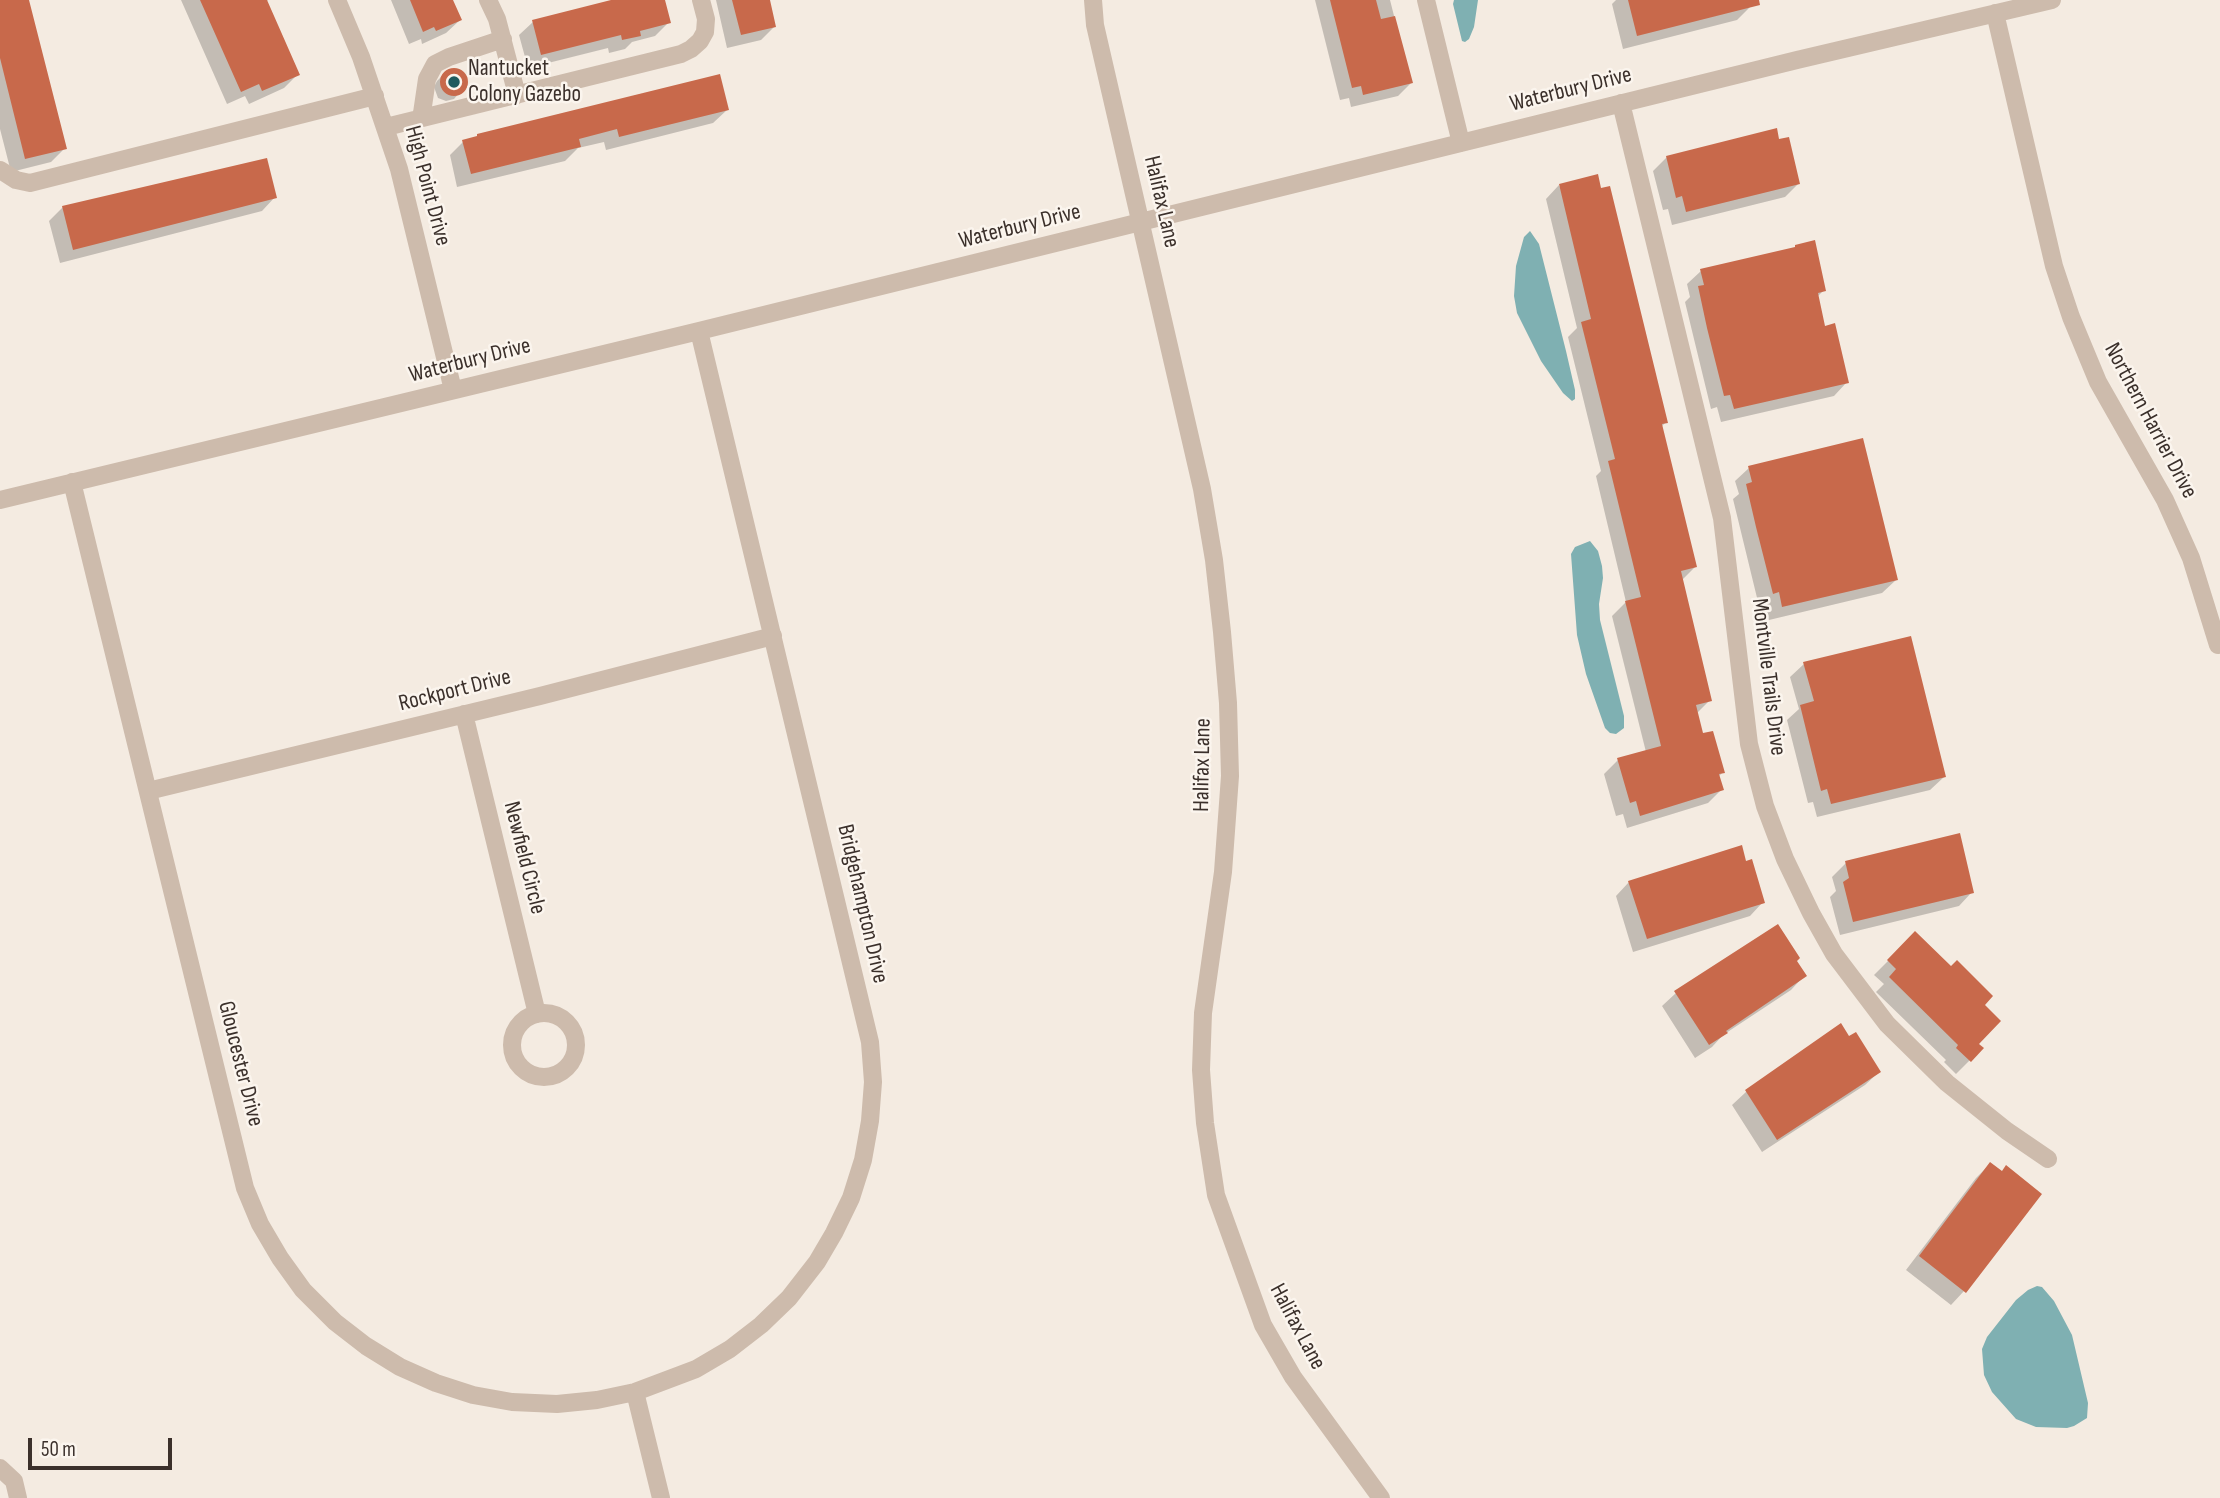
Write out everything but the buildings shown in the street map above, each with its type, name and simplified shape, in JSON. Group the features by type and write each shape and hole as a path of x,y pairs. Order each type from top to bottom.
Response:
{"street":[{"name":"High Point Drive","path":"338,0 386,127 410,212 453,390"},
{"path":"488,0 503,39 517,94"},
{"path":"386,127 691,50 705,32 706,19 701,0"},
{"name":"Halifax Lane","path":"1093,0 1095,25 1202,489 1214,560 1227,691 1229,789 1223,872 1203,1013 1205,1123 1216,1195 1263,1325 1293,1377 1381,1498"},
{"path":"1426,0 1461,143"},
{"name":"Waterbury Drive","path":"0,500 2052,0"},
{"name":"Northern Harrier Drive","path":"1995,13 2054,266 2071,317 2098,382 2165,500 2191,558 2218,645"},
{"path":"419,119 429,73 435,64 503,39"},
{"path":"0,170 16,180 35,182 375,96"},
{"name":"Montville Trails Drive","path":"1621,103 1722,518 1749,744 1765,806 1783,853 1823,935 1844,969 1887,1024 1947,1083 2007,1131 2048,1159"},
{"name":"Bridgehampton Drive","path":"635,1392 695,1369 730,1349 761,1325 789,1298 817,1262 851,1198 863,1160 873,1082 870,1042 699,331"},
{"name":"Gloucester Drive","path":"72,481 245,1188 273,1247 303,1290 335,1322 400,1367 448,1387 512,1402 557,1404 597,1401 635,1392"},
{"name":"Rockport Drive","path":"148,791 773,636"},
{"name":"Newfield Circle","path":"464,714 537,1014"},
{"path":"635,1392 661,1498"},
{"path":"0,1468 14,1481 18,1498"}],"water":[{"path":"1454,0 1478,0 1474,27 1465,42 1462,41"},
{"path":"1530,231 1539,244 1566,351 1575,390 1575,399 1572,401 1563,393 1541,361 1517,313 1514,296 1516,266 1524,237"},
{"path":"1590,541 1598,551 1602,566 1600,620 1624,716 1624,728 1616,734 1605,728 1586,674 1577,635 1571,554 1575,547"},
{"path":"2037,1286 2042,1287 2054,1301 2072,1335 2088,1403 2087,1418 2067,1428 2036,1427 2016,1419 1992,1392 1984,1375 1982,1349 1987,1337 2016,1300"}],"place":[{"name":"Nantucket Colony Gazebo","path":"454,82"}]}
